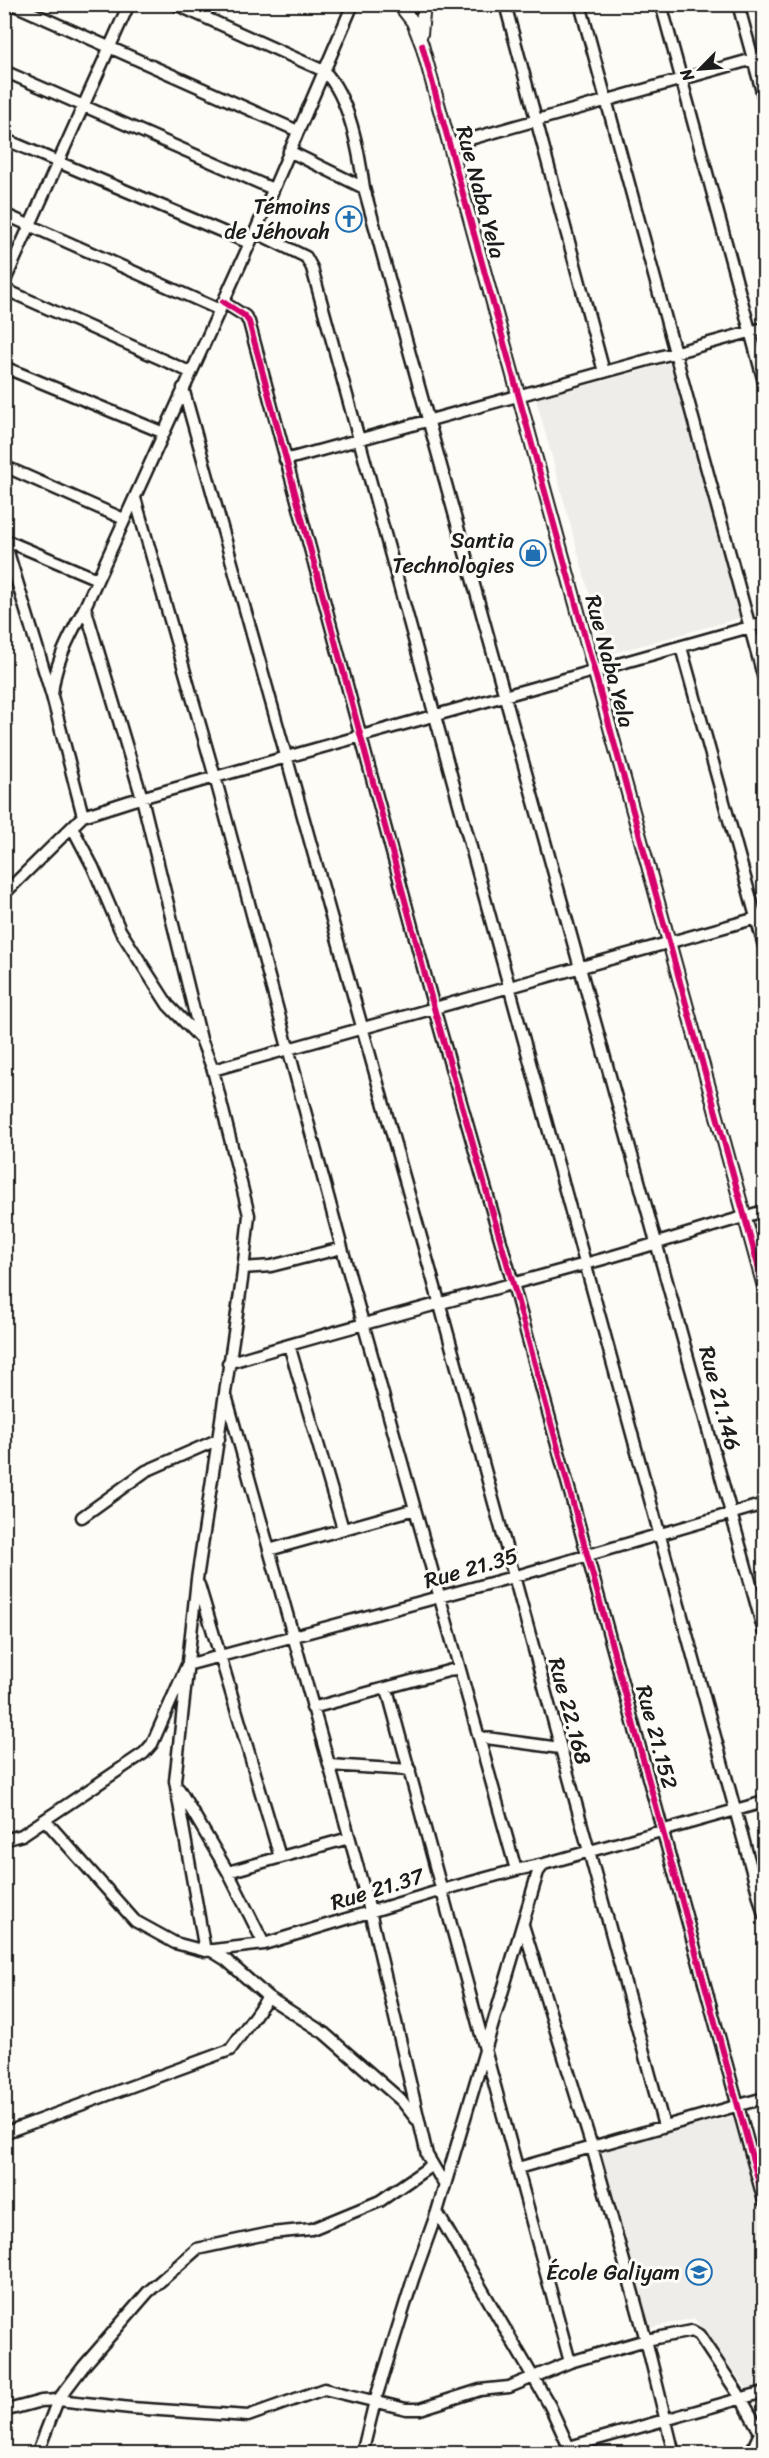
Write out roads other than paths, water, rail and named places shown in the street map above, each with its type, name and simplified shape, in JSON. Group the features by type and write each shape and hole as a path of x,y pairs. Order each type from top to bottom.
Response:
{"street":[{"path":"12,4 298,131"},
{"path":"4,283 129,4"},
{"path":"175,4 324,71"},
{"path":"204,17 210,4"},
{"path":"52,696 53,675 255,232 353,4"},
{"path":"399,4 413,22 422,45"},
{"path":"422,45 420,27 424,4"},
{"path":"505,4 604,372"},
{"path":"580,4 765,679"},
{"path":"660,4 765,382"},
{"path":"738,4 759,58 765,99"},
{"name":"Rue Naba Yela","path":"422,45 765,1287"},
{"path":"449,145 759,58"},
{"path":"4,71 273,189"},
{"name":"Rue 21.146","path":"324,71 340,93 360,158 364,188 765,1632"},
{"path":"4,139 249,243"},
{"path":"289,151 364,188"},
{"name":"Rue 21.152","path":"4,214 245,316 249,322 434,1008 513,1284 664,1831 737,2106 765,2201"},
{"path":"255,232 292,249 310,261 584,1264 765,1915"},
{"path":"4,288 190,372"},
{"path":"285,460 765,328"},
{"path":"4,367 164,433"},
{"name":"Rue 22.168","path":"183,388 440,1305 664,2126"},
{"path":"4,466 124,519"},
{"path":"135,498 516,1870"},
{"path":"5,540 97,579"},
{"path":"5,540 52,696 83,816"},
{"path":"85,607 141,798 201,1039 213,1070 249,1215 219,1439 197,1579 175,1781 208,1951 226,1959 268,1997 324,2033 402,2101 418,2121"},
{"path":"4,894 83,816 288,756 765,623"},
{"path":"681,646 761,917 765,946"},
{"path":"72,827 93,867 120,930 168,1005 201,1039"},
{"path":"213,1070 761,917"},
{"path":"228,1363 364,1323 440,1305 657,1244 765,1211"},
{"path":"243,1268 271,1266 342,1248"},
{"path":"289,1344 343,1529"},
{"path":"225,1393 370,1911 418,2121 432,2166 444,2184"},
{"path":"82,1517 146,1471 219,1439"},
{"name":"Rue 21.35","path":"187,1665 513,1577 765,1504"},
{"path":"269,1550 415,1509"},
{"path":"197,1579 280,1857"},
{"path":"4,1840 22,1835 144,1753 152,1744 187,1665"},
{"path":"312,1708 459,1668"},
{"path":"387,1689 570,2362"},
{"path":"479,1737 560,1748"},
{"path":"329,1765 410,1770"},
{"path":"175,1781 228,1872 264,1944"},
{"name":"Rue 21.37","path":"45,1820 135,1921 175,1943 208,1951 264,1944 442,1890 589,1852 765,1802"},
{"path":"228,1872 349,1838"},
{"path":"362,2454 375,2401 412,2279 437,2212 522,1924 538,1872 544,1864"},
{"path":"522,1924 592,2147 646,2340 674,2454"},
{"path":"4,2133 230,2049 268,1997"},
{"path":"518,2168 765,2098"},
{"path":"37,2454 58,2400 83,2367 148,2292 197,2249 271,2233 312,2229 380,2201 432,2166"},
{"path":"437,2212 550,2406 571,2450"},
{"path":"4,2411 41,2401 58,2400 131,2409 248,2416 324,2389 406,2409 420,2409 480,2390 509,2387 570,2362 686,2331 696,2332 741,2398 762,2436 756,2439 755,2454"},
{"path":"559,2454 664,2420 765,2392"}],"place":[{"name":"Témoins de Jéhovah","path":"349,219"},
{"name":"Santia Technologies","path":"533,553"},
{"name":"École Galiyam","path":"699,2272"}]}
